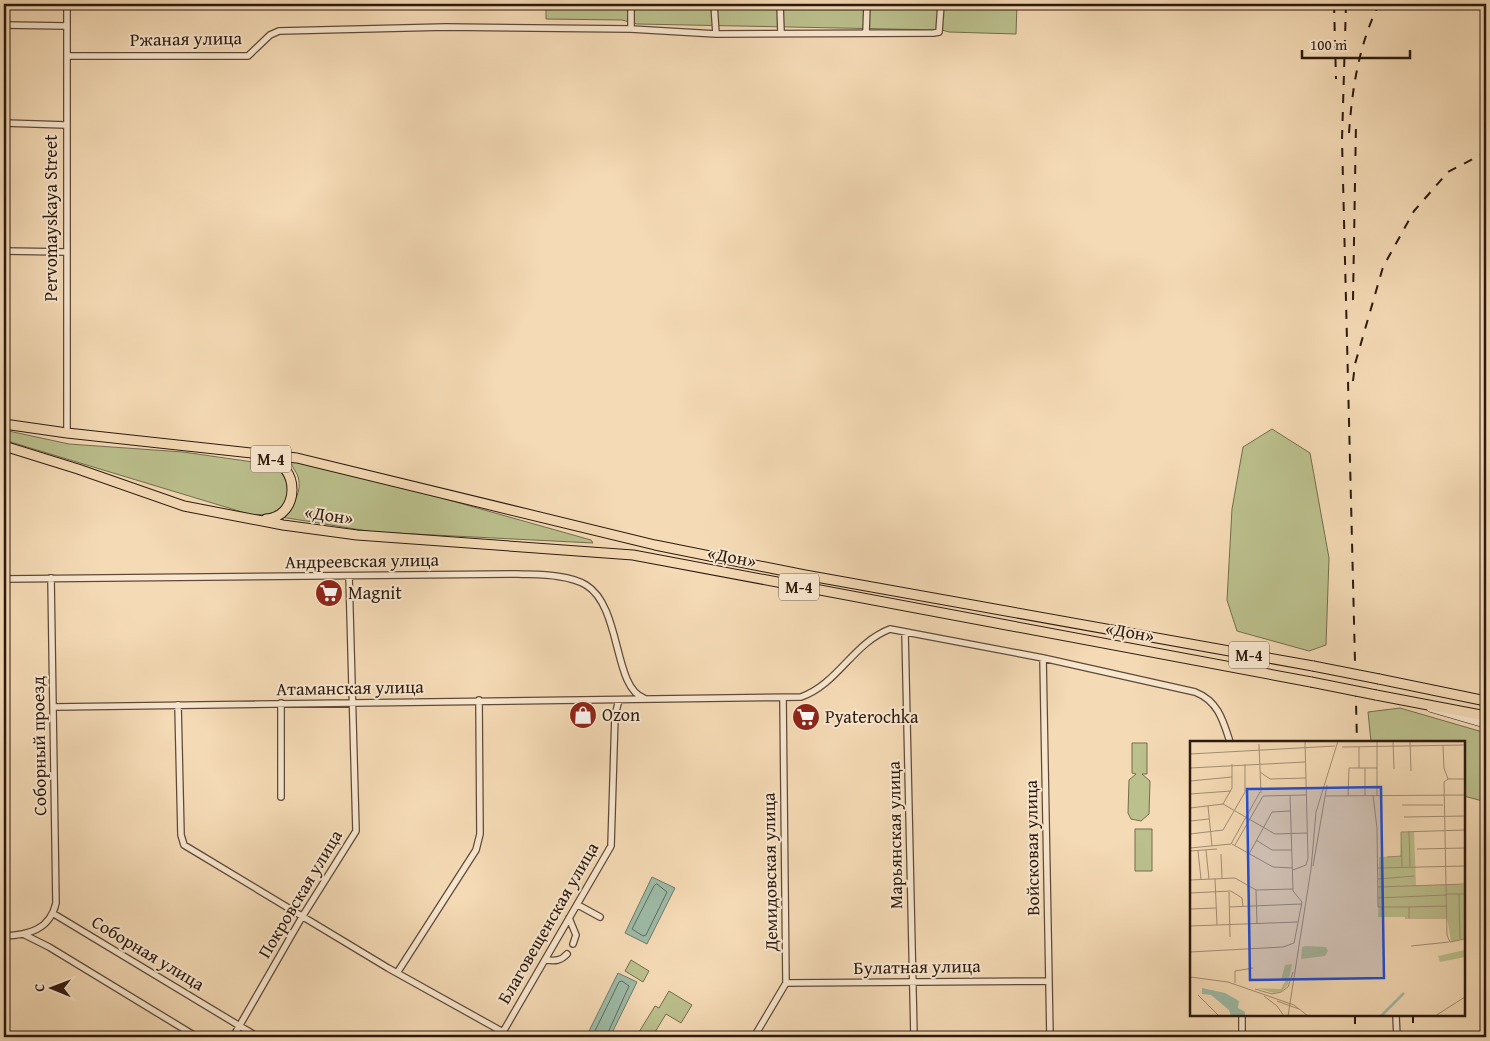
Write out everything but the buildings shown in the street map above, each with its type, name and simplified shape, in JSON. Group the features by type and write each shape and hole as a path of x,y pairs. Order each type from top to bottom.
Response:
{"highway":[{"name":"«Дон»","path":"4,424 67,433 297,458 655,546 1313,666 1486,701"},
{"name":"М-4","path":"179,444 271,459 282,464 289,474 293,487 292,497 284,512 275,518 258,519"},
{"name":"«Дон»","path":"4,446 78,469 184,506 357,535 633,555 1486,716"}],"main road":[{"path":"1427,706 1440,712 1486,724"}],"street":[{"name":"Pervomayskaya Street","path":"67,4 65,252 67,433"},
{"path":"630,4 631,29"},
{"path":"714,4 716,34"},
{"path":"780,4 781,33"},
{"path":"866,33 867,4"},
{"name":"Ржаная улица","path":"67,56 248,56 270,35 279,31 446,27 631,29 716,34 934,34 939,32 941,4"},
{"path":"4,24 67,26"},
{"path":"4,124 66,125"},
{"path":"4,251 65,252"},
{"name":"Андреевская улица","path":"4,579 518,574 556,577 585,584 596,593 604,607 630,688 638,696 646,698"},
{"name":"Покровская улица","path":"233,1037 302,917 356,831 349,576"},
{"name":"Соборный проезд","path":"51,578 56,903 54,914"},
{"name":"Атаманская улица","path":"54,707 801,697 815,692 877,634 890,630 1043,658 1207,697 1213,702 1230,741"},
{"name":"Марьянская улица","path":"905,632 914,1037"},
{"name":"Войсковая улица","path":"1043,658 1050,1037"},
{"name":"Демидовская улица","path":"783,698 786,983"},
{"path":"397,973 476,850 480,834 479,700"},
{"name":"Благовещенская улица","path":"501,1034 611,846 615,715 618,700"},
{"path":"281,704 281,797"},
{"path":"178,705 181,835 184,845 501,1034"},
{"path":"578,905 600,917"},
{"path":"4,936 25,935 39,929 54,914"},
{"name":"Соборная улица","path":"54,914 258,1037"},
{"path":"569,918 576,935 573,944"},
{"path":"25,935 49,947 197,1037"},
{"path":"546,960 555,961 563,959 568,954"},
{"name":"Булатная улица","path":"786,983 1049,980"},
{"path":"754,1037 786,983"},
{"path":"1242,1016 1242,1037"},
{"path":"1396,1016 1397,1037"}],"green space":[{"path":"546,4 1017,4 1016,34 949,32 942,30 637,24 622,20 546,19"},
{"path":"1272,429 1310,453 1329,558 1326,645 1309,651 1237,631 1227,600 1232,509 1243,447"},
{"path":"4,430 69,444 183,452 274,465 280,471 287,485 287,499 277,510 268,514 252,515 4,440"},
{"path":"291,460 374,479 591,540 593,543 374,532 281,517 290,508 298,492 299,480"},
{"path":"1400,708 1486,733 1486,802 1465,796 1465,741 1371,741 1368,712"},
{"path":"1132,743 1147,743 1147,774 1142,774 1150,781 1149,814 1141,821 1131,819 1128,813 1129,780 1136,774 1132,773"},
{"path":"1135,829 1152,829 1152,871 1135,871"},
{"path":"631,960 649,971 643,982 625,971"},
{"path":"669,991 692,1005 681,1023 666,1014 652,1037 636,1037 655,1006 659,1008"}],"water":[{"path":"652,877 675,888 647,944 625,933"},
{"path":"618,973 637,982 610,1037 586,1037"}],"railway":[{"path":"1334,4 1336,79"},
{"path":"1346,4 1342,140 1357,741"},
{"path":"1349,133 1358,67 1366,35 1379,4"},
{"path":"1353,300 1356,123"},
{"path":"1353,381 1355,364 1383,267 1414,211 1448,172 1486,152"},
{"path":"1355,1016 1355,1037"},
{"path":"1413,1016 1413,1023"}],"place":[{"name":"Magnit","path":"329,593"},
{"name":"Ozon","path":"583,715"},
{"name":"Pyaterochka","path":"806,717"}]}
